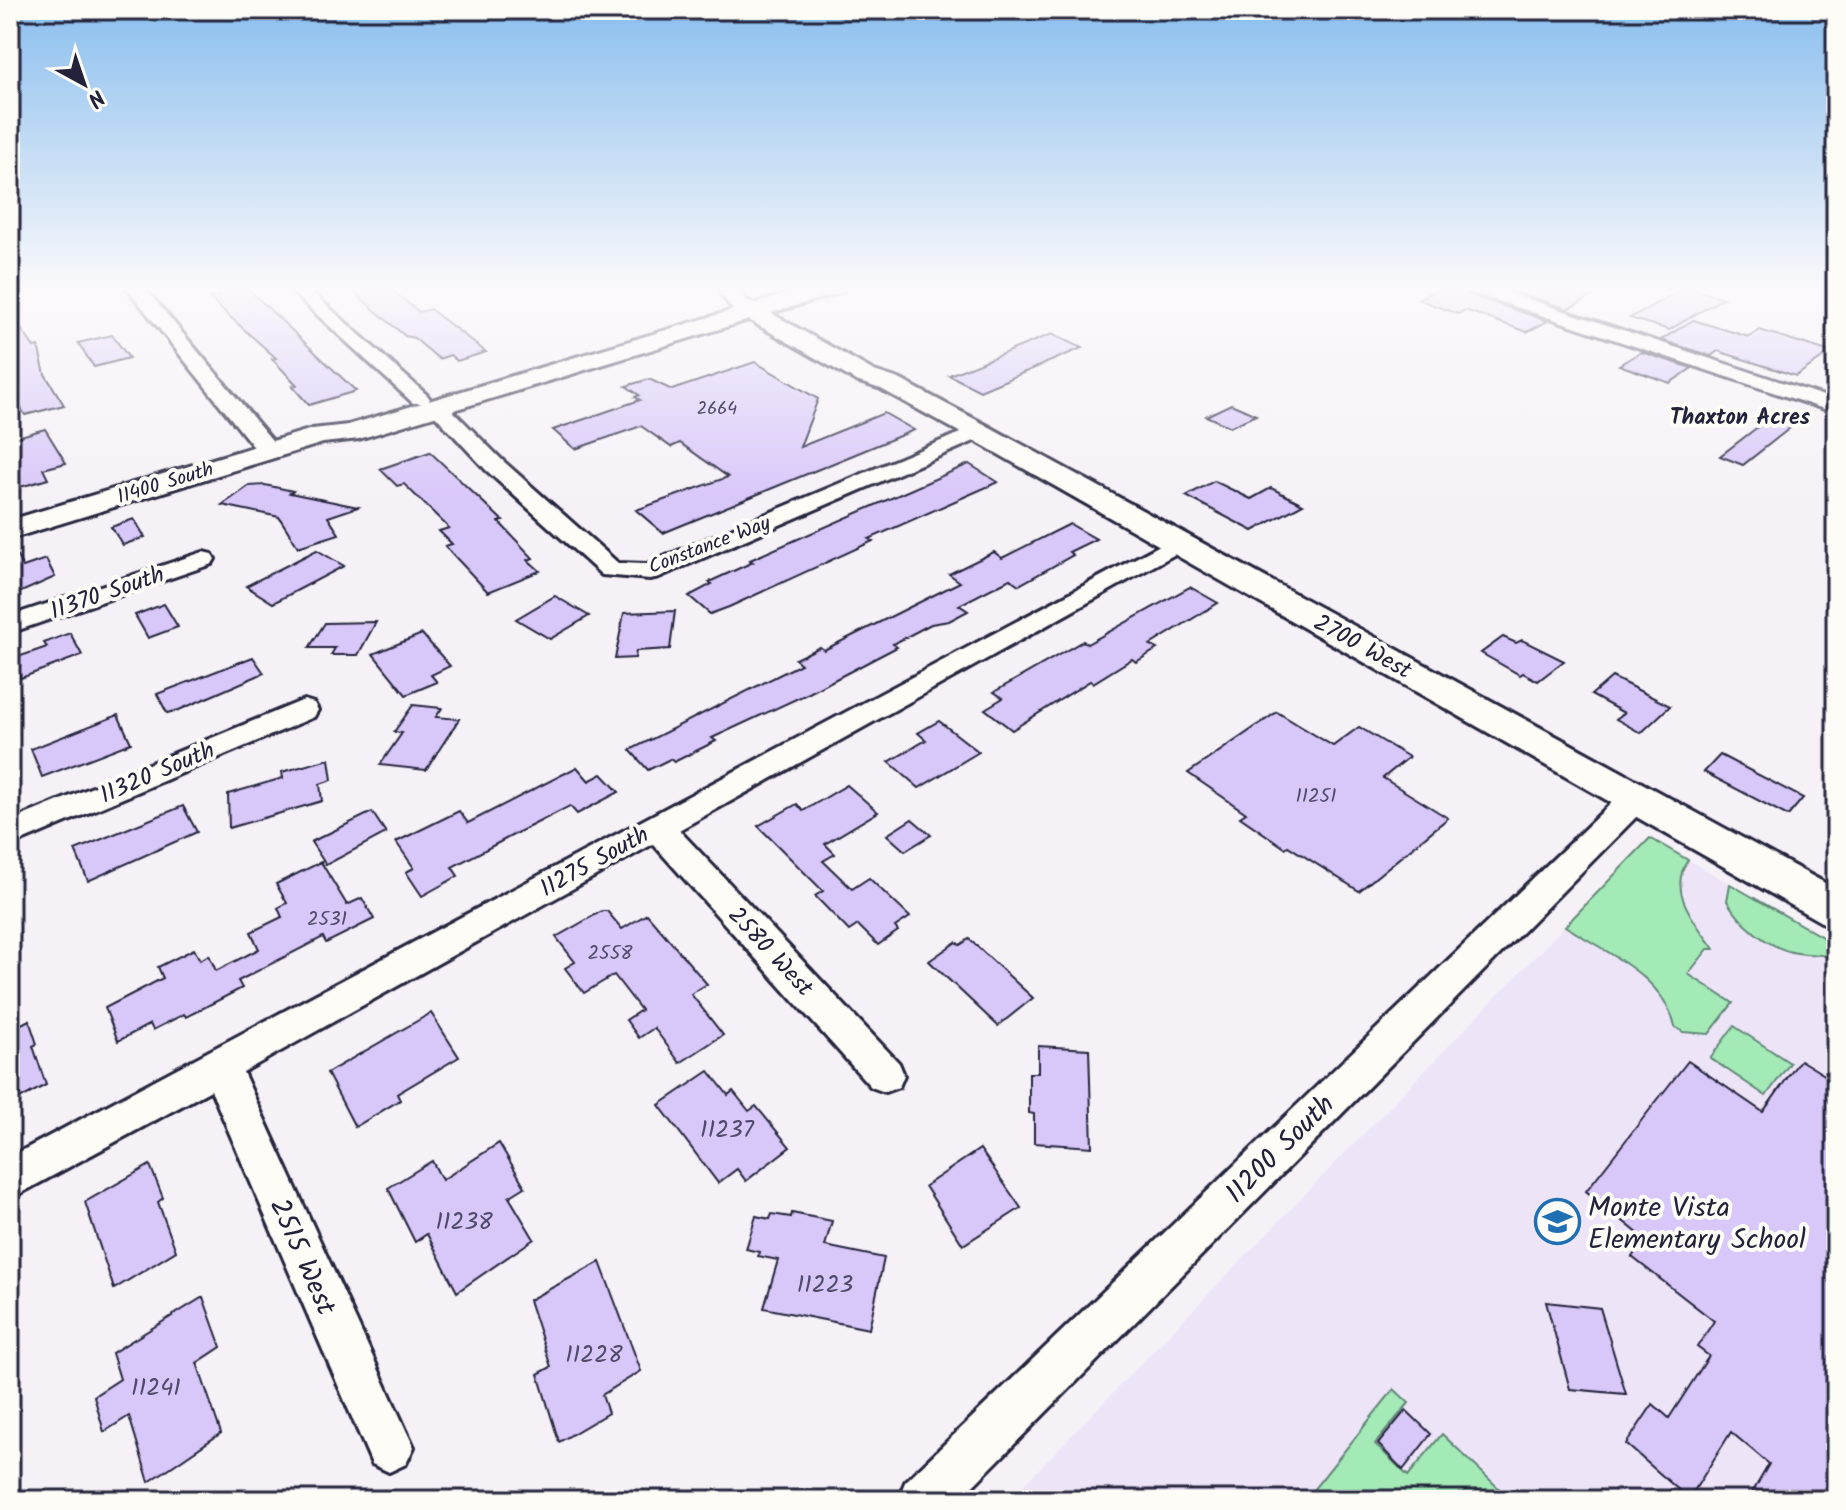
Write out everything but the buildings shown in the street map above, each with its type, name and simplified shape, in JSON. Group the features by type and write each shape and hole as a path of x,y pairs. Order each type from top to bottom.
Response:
{"main road":[{"name":"11400 South","path":"10,530 268,450 321,435 350,433 429,403 569,357"},
{"name":"2700 West","path":"835,357 865,376 890,384 979,432 1836,910"}],"street":[{"path":"192,357 268,450"},
{"name":"Constance Way","path":"377,357 611,570 650,572 979,432"},
{"path":"1687,357 1836,407"},
{"name":"11275 South","path":"10,1179 1177,543"},
{"name":"11370 South","path":"10,625 203,559"},
{"name":"11320 South","path":"10,834 304,710"},
{"name":"11200 South","path":"923,1500 1636,798"},
{"name":"2580 West","path":"657,827 885,1075"},
{"name":"2515 West","path":"220,1065 389,1447"}],"shaded area":[{"name":"Monte Vista Elementary School","path":"1650,838 1836,945 1836,1500 1009,1500"}],"green space":[{"path":"1650,838 1688,860 1680,883 1682,895 1692,918 1714,949 1708,949 1688,974 1733,1003 1709,1034 1683,1032 1675,1027 1669,1009 1646,979 1565,926"},
{"path":"1730,884 1836,945 1836,960 1792,952 1763,939 1746,925 1727,901"},
{"path":"1734,1026 1790,1063 1766,1096 1710,1058"},
{"path":"1394,1389 1409,1403 1375,1444 1408,1476 1442,1434 1511,1500 1305,1500"}],"place":[{"name":"Monte Vista Elementary School","path":"1557,1222"}],"district":[{"name":"Thaxton Acres","path":"1740,416"}]}
